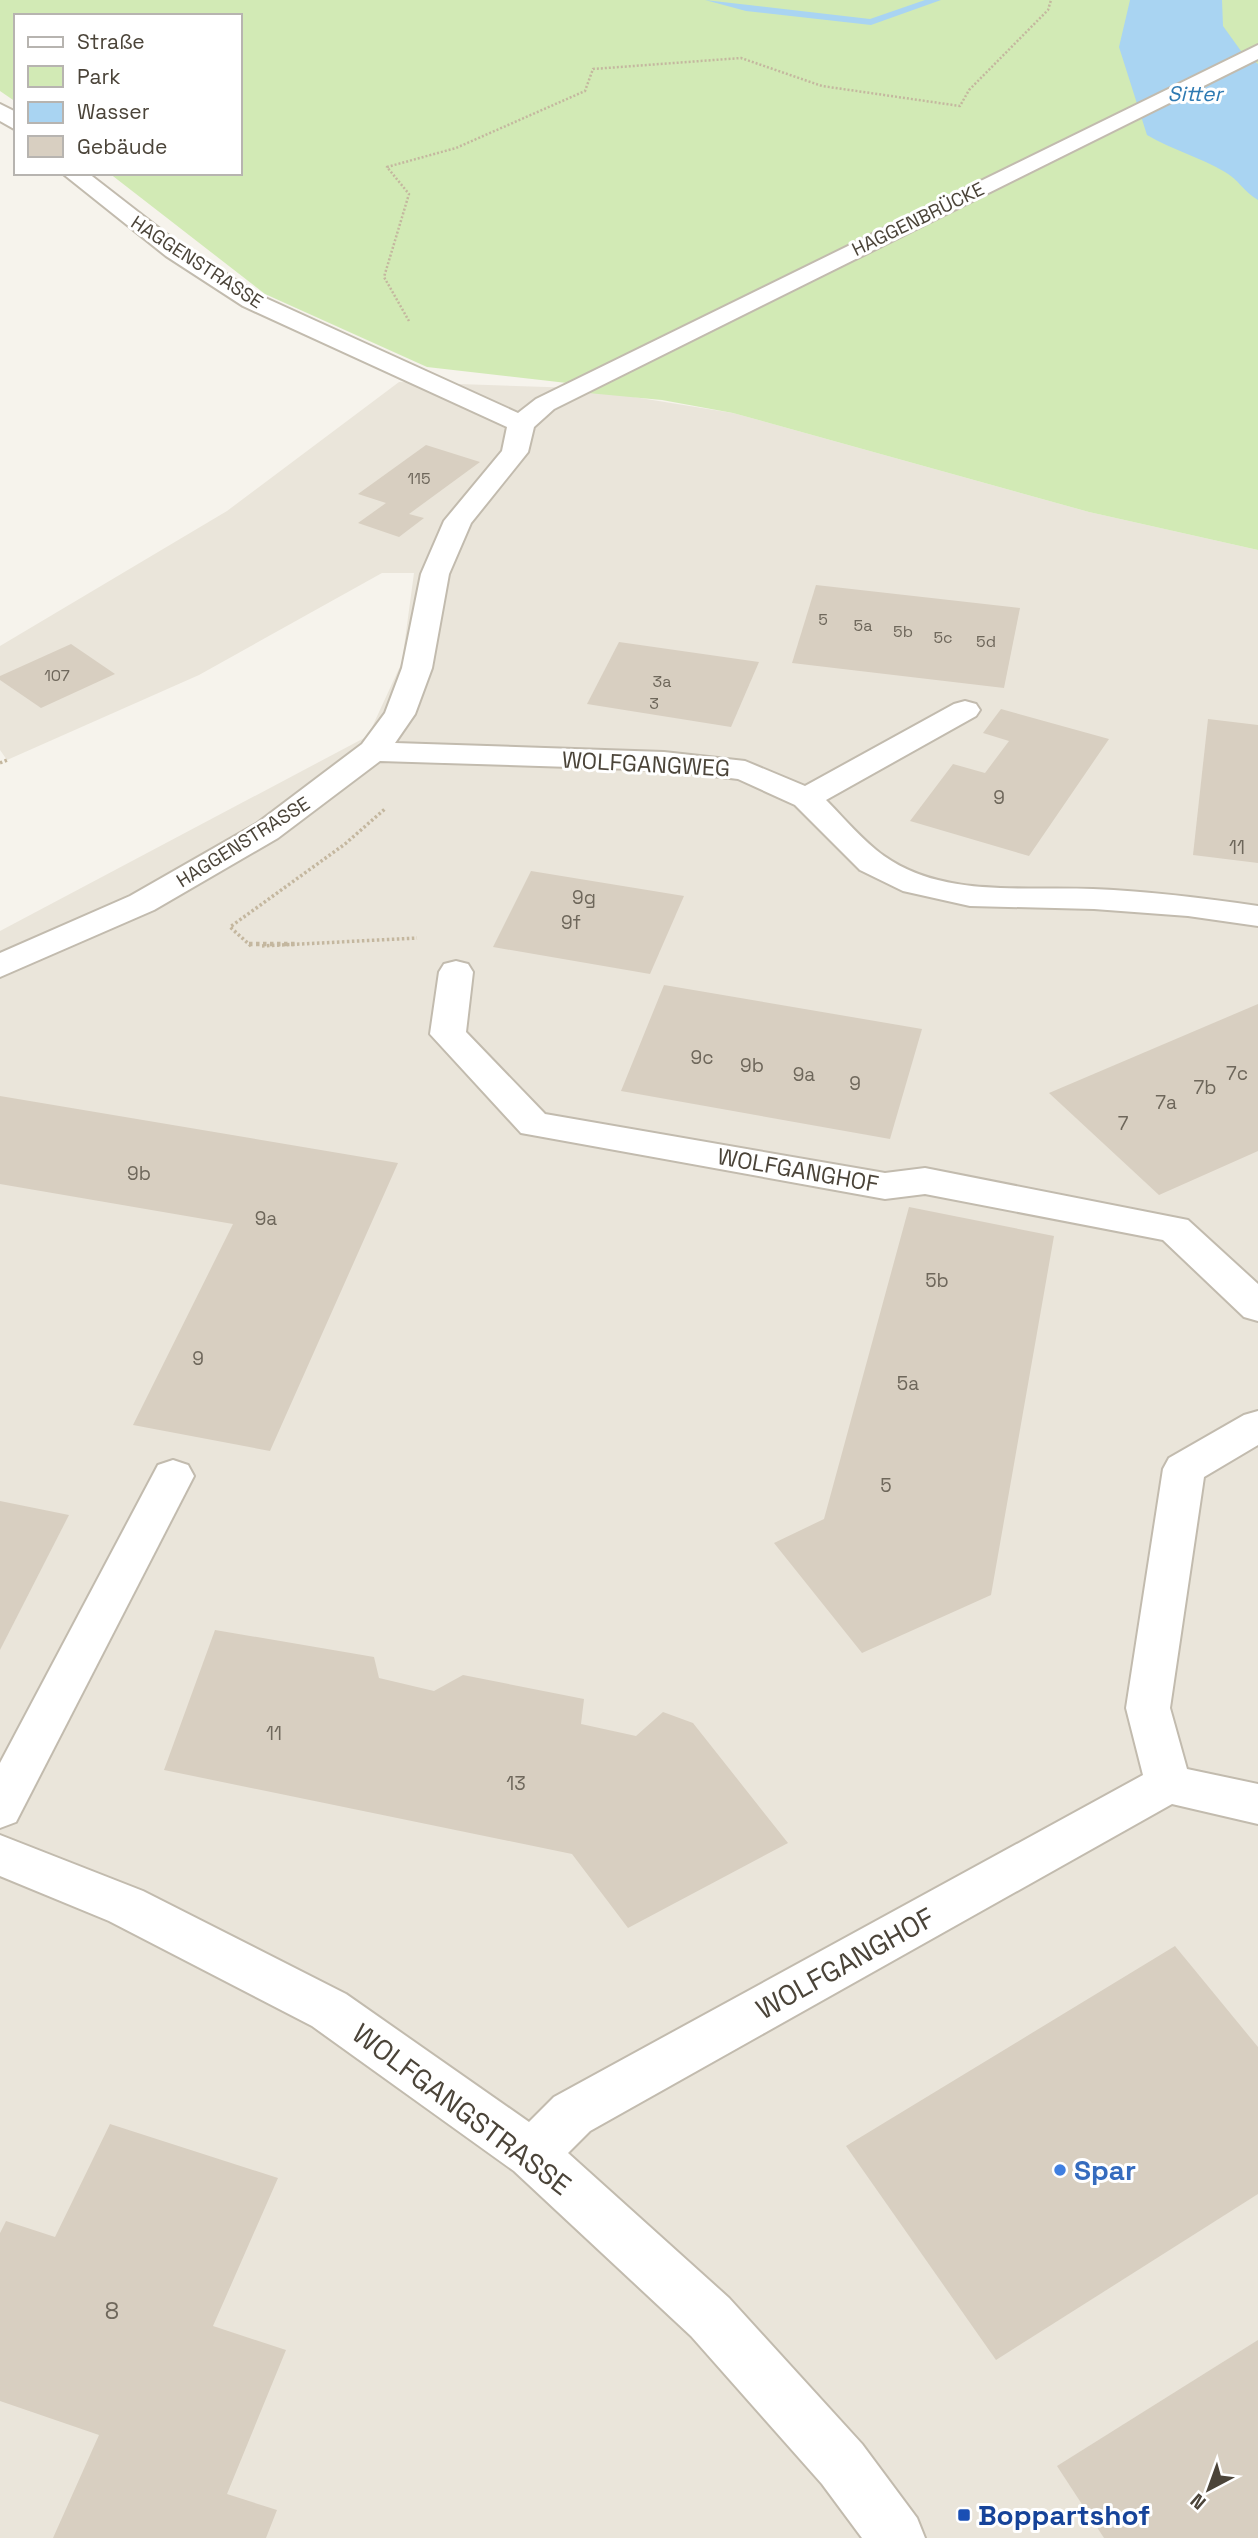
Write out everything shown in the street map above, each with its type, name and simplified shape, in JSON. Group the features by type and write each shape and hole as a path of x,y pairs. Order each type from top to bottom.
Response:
{"street":[{"name":"HAGGENBRÜCKE","path":"521,424 545,404 1258,51"},
{"path":"0,110 14,122"},
{"name":"HAGGENSTRASSE","path":"0,966 142,903 256,838 325,790 373,751 400,714 417,668 435,574 458,521 514,452 521,424 252,301 174,251 77,175"},
{"path":"806,799 965,710"},
{"name":"WOLFGANGWEG","path":"373,751 508,758 664,761 745,770 806,799 872,863 915,884 970,896 1175,905 1258,916"},
{"name":"WOLFGANGHOF","path":"456,972 448,1034 534,1124 885,1186 926,1181 1175,1229 1258,1307"},
{"path":"1258,1426 1184,1469 1148,1709 1168,1784 1258,1804"},
{"path":"0,1808 173,1476"},
{"name":"WOLFGANGHOF","path":"532,2154 572,2114 1168,1784"},
{"name":"WOLFGANGSTRASSE","path":"0,1855 126,1906 328,2010 532,2154 710,2317 842,2464 897,2538"}],"path":[{"path":"450,392 384,277 409,194 387,167 456,148 585,91 593,69 741,58 822,86 960,106 969,90 1048,10 1051,0"},
{"path":"0,763 8,760"},
{"path":"389,806 345,844 230,927 252,946 423,938 456,972"}],"shaded area":[{"path":"399,382 578,388 733,413 1089,512 1258,550 1258,2538 0,2538 0,931 368,736 402,662 414,573 382,573 199,675 7,760 0,750 0,646 227,511"}],"green space":[{"path":"0,0 1258,0 1258,550 1089,512 733,413 662,400 588,393 567,383 427,367 265,294 112,175 242,175 242,14 14,14 14,101 0,91"}],"water":[{"name":"Sitter","path":"1130,0 1222,0 1223,26 1241,51 1258,64 1258,200 1225,172 1147,135 1119,47"}],"building":[{"path":"426,445 480,462 409,514 424,518 399,537 358,523 386,503 358,494"},
{"path":"816,585 1020,608 1004,688 792,663"},
{"path":"619,642 759,662 731,727 587,704"},
{"path":"71,644 115,674 41,708 0,680 0,676"},
{"path":"1001,709 1109,739 1029,856 910,821 953,764 985,773 1009,741 983,733"},
{"path":"1208,719 1258,725 1258,863 1193,855"},
{"path":"531,871 684,896 650,974 493,947"},
{"path":"664,985 922,1029 890,1139 621,1091"},
{"path":"1258,1004 1258,1151 1159,1195 1049,1093"},
{"path":"0,1096 398,1163 270,1451 133,1425 233,1224 0,1184"},
{"path":"909,1207 1054,1236 991,1595 862,1653 774,1543 824,1519"},
{"path":"0,1501 69,1515 0,1650"},
{"path":"215,1630 374,1657 379,1678 434,1691 463,1675 584,1699 581,1724 636,1736 663,1712 693,1723 788,1843 628,1928 572,1854 164,1770"},
{"name":"Spar","path":"1175,1946 1258,2047 1258,2194 996,2360 846,2146"},
{"path":"110,2124 278,2178 213,2326 286,2350 227,2494 277,2510 266,2538 53,2538 99,2435 0,2401 0,2233 6,2221 55,2237"},
{"path":"1258,2340 1258,2538 1104,2538 1057,2466"}],"waterway":[{"path":"710,0 746,8 871,22 936,0"}],"place":[{"name":"Spar","path":"1060,2170"},
{"name":"Boppartshof","path":"964,2515"}]}
